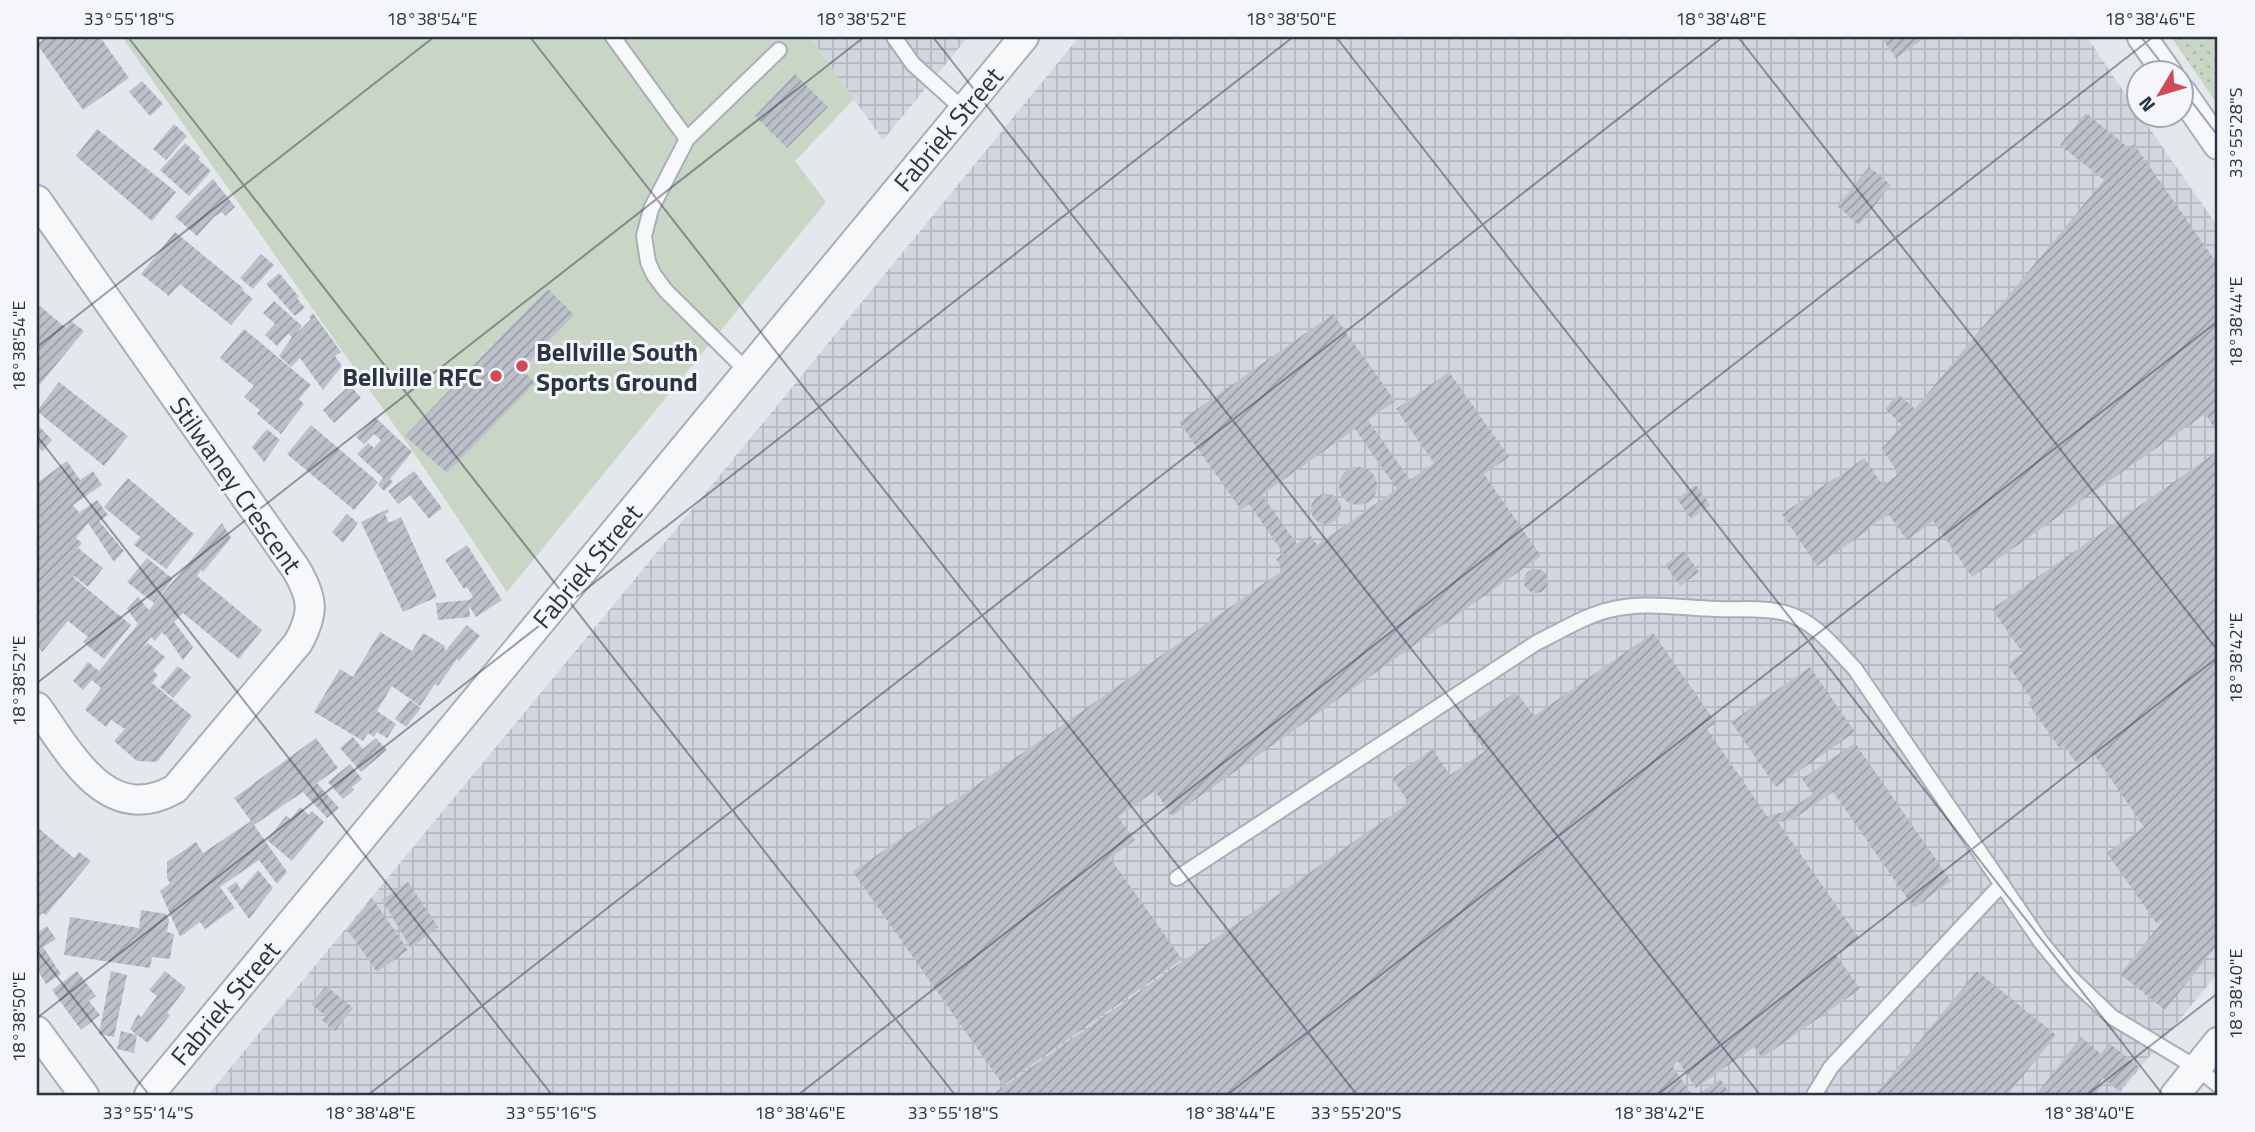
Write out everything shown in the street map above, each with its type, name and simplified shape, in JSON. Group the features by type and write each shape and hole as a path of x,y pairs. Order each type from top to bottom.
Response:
{"street":[{"name":"Fabriek Street","path":"149,1095 1024,37"},
{"path":"2142,37 2158,60"},
{"path":"2196,113 2218,145"},
{"name":"Stilwaney Crescent","path":"37,200 296,569 308,589 310,609 307,627 298,643 175,789 162,796 146,801 114,796 84,772 37,707"},
{"path":"37,1031 84,1095"},
{"path":"2175,1095 2208,1077 2218,1042"}],"lane":[{"path":"614,37 687,139"},
{"path":"894,37 914,64 964,110"},
{"path":"747,372 666,291 654,275 645,248 645,223 687,139 779,50"},
{"path":"1177,878 1536,643 1571,626 1609,610 1647,606 1754,609 1786,613 1824,635 1855,669 2041,942 2069,976 2112,1017 2208,1077"},
{"path":"1814,1095 1830,1067 2002,884"}],"shaded area":[{"path":"810,37 968,37 883,140"},
{"path":"1079,37 2087,37 2126,95 2126,130 2151,130 2218,227 2218,973 2118,1095 208,1095"}],"green space":[{"name":"Bellville South Sports Ground","path":"122,37 810,37 854,99 795,161 826,202 507,592 416,456"},
{"path":"2171,37 2218,37 2218,105 2196,73 2196,60 2187,60"}],"building":[{"path":"46,37 100,37 129,78 83,110 37,44"},
{"path":"1881,37 1926,37 1896,58"},
{"path":"795,74 828,107 787,148 755,116"},
{"path":"142,81 163,104 150,116 129,92"},
{"path":"2086,113 2130,149 2134,144 2218,265 2218,433 2205,414 1972,577 1933,521 1907,540 1889,515 1817,566 1782,514 1864,458 1883,485 1899,474 1882,449 1902,425 1885,409 1898,394 1915,409 2104,180 2060,145"},
{"path":"174,124 187,136 166,160 153,149"},
{"path":"97,129 176,192 152,221 76,156"},
{"path":"185,143 211,171 189,196 160,170"},
{"path":"1869,167 1891,185 1859,225 1837,206"},
{"path":"213,179 235,207 225,216 222,212 214,217 197,236 175,217"},
{"path":"175,232 253,299 231,325 180,284 169,296 141,274"},
{"path":"261,254 274,265 253,289 240,278"},
{"path":"279,273 305,308 295,316 266,284"},
{"name":"Bellville RFC","path":"548,289 574,315 522,369 535,383 447,473 405,436"},
{"path":"274,301 302,326 296,334 311,319 309,317 313,313 341,352 335,356 342,366 323,390 300,358 291,367 279,356 292,337 288,334 277,346 265,335 275,324 263,313"},
{"path":"40,306 66,328 71,321 84,331 37,388 37,310"},
{"path":"1333,314 1395,401 1368,420 1410,480 1434,463 1396,409 1449,372 1509,457 1484,474 1541,556 1172,816 1155,791 1118,817 1135,840 1110,858 1182,959 1003,1085 853,872 1283,570 1276,559 1284,554 1249,504 1241,510 1179,422","holes":["1355,429 1397,489 1317,545 1310,535 1297,544 1262,495"]},
{"path":"244,329 311,385 299,399 304,404 281,434 257,414 260,410 244,397 254,386 220,358"},
{"path":"59,382 128,436 104,466 37,411"},
{"path":"350,385 361,398 334,423 323,410"},
{"path":"375,417 412,452 390,479 393,482 384,491 378,485 383,478 357,454 368,443 374,448 381,440 374,434 364,444 356,437"},
{"path":"37,424 52,440 42,451 37,446"},
{"path":"311,425 378,482 354,510 287,454"},
{"path":"267,429 280,440 264,462 252,447"},
{"path":"2218,451 2218,944 2165,1010 2120,974 2166,917 2157,924 2107,853 2144,827 2093,753 2077,764 2064,746 2060,749 2028,703 2032,700 2007,664 2023,653 1992,609"},
{"path":"67,461 80,480 93,471 102,485 73,505 81,515 80,512 97,500 108,515 99,521 124,551 114,562 88,523 76,538 82,543 78,548 103,568 88,587 73,577 131,625 104,659 83,642 88,637 68,621 42,652 37,645 37,483"},
{"path":"1358,467 1372,472 1377,486 1372,500 1358,505 1344,500 1339,486 1344,472"},
{"path":"414,471 442,508 429,519 410,495 398,504 388,491"},
{"path":"128,478 194,534 166,569 134,545 140,537 104,507"},
{"path":"1696,485 1710,505 1691,519 1677,499"},
{"path":"1326,494 1332,495 1340,503 1340,515 1332,523 1326,524 1320,523 1312,515 1311,509 1312,503 1320,495"},
{"path":"388,509 389,512 385,514 389,523 401,517 437,597 403,612 361,522"},
{"path":"347,514 358,523 343,543 332,532"},
{"path":"222,523 231,538 197,576 262,630 239,659 183,613 174,622 193,647 183,660 165,634 162,632 155,641 151,637 140,650 148,643 165,657 153,671 158,675 152,683 192,716 157,762 137,761 114,741 125,729 111,720 106,727 85,710 101,688 92,680 83,690 73,681 88,662 99,671 138,624 127,609 138,597 149,610"},
{"path":"467,545 502,600 476,617 469,606 470,617 438,620 436,603 469,600 473,597 467,587 464,589 445,560"},
{"path":"1684,551 1699,572 1680,586 1665,565"},
{"path":"147,558 173,579 154,603 127,582"},
{"path":"1536,569 1545,572 1548,581 1545,590 1536,593 1527,590 1524,581 1527,572"},
{"path":"467,625 480,636 459,661 457,659 438,686 435,684 420,706 392,686 377,711 396,724 387,738 377,732 374,737 368,733 363,741 314,712 340,669 353,677 380,632 412,651 423,633 445,646 446,650"},
{"path":"1653,633 1716,723 1707,729 1767,816 1788,811 1813,794 1802,779 1855,743 1951,881 1914,908 1833,792 1792,820 1778,822 1859,938 1837,953 1834,952 1860,989 1762,1058 1754,1047 1696,1088 1678,1061 1672,1066 1692,1095 999,1095 996,1092 1409,803 1392,778 1432,749 1450,775 1485,751 1468,725 1516,692 1534,716"},
{"path":"178,666 191,677 173,698 160,687"},
{"path":"1810,667 1855,732 1776,787 1731,722"},
{"path":"410,700 421,708 406,727 395,719"},
{"path":"353,737 363,749 376,738 387,750 361,772 340,748"},
{"path":"316,738 338,768 317,783 339,808 327,818 303,792 254,825 287,872 277,884 259,860 220,887 235,908 205,929 200,922 180,937 160,891 170,883 167,878 167,862 196,842 203,853 251,821 234,798"},
{"path":"350,764 362,779 343,799 328,782"},
{"path":"300,807 309,815 312,811 324,822 292,861 267,840 286,816 291,819"},
{"path":"37,827 74,858 79,852 91,861 46,915 42,913 37,919"},
{"path":"258,870 273,888 249,919 227,888 236,882 241,890"},
{"path":"408,882 438,927 411,948 382,900"},
{"path":"372,898 408,950 377,972 347,929"},
{"path":"141,910 166,914 169,920 167,932 174,934 170,959 152,957 150,968 64,955 70,917 139,928"},
{"path":"47,926 56,939 43,947 61,974 46,984 37,969 37,933"},
{"path":"77,971 96,996 89,1001 100,1015 81,1030 52,990"},
{"path":"111,971 127,975 114,1037 99,1034"},
{"path":"165,971 186,988 167,1013 170,1015 148,1043 130,1029 138,1014 141,1017 157,996 149,990"},
{"path":"1977,971 2056,1035 2007,1095 1875,1095"},
{"path":"326,986 353,1008 335,1031 322,1020 326,1016 311,1004"},
{"path":"121,1031 137,1035 134,1053 117,1049"},
{"path":"2081,1037 2101,1054 2109,1043 2139,1067 2119,1091 2103,1078 2099,1084 2102,1086 2094,1095 2036,1095"},
{"path":"1720,1079 1731,1095 1699,1094"}],"place":[{"name":"Bellville South Sports Ground","path":"522,366"},
{"name":"Bellville RFC","path":"496,376"}]}
